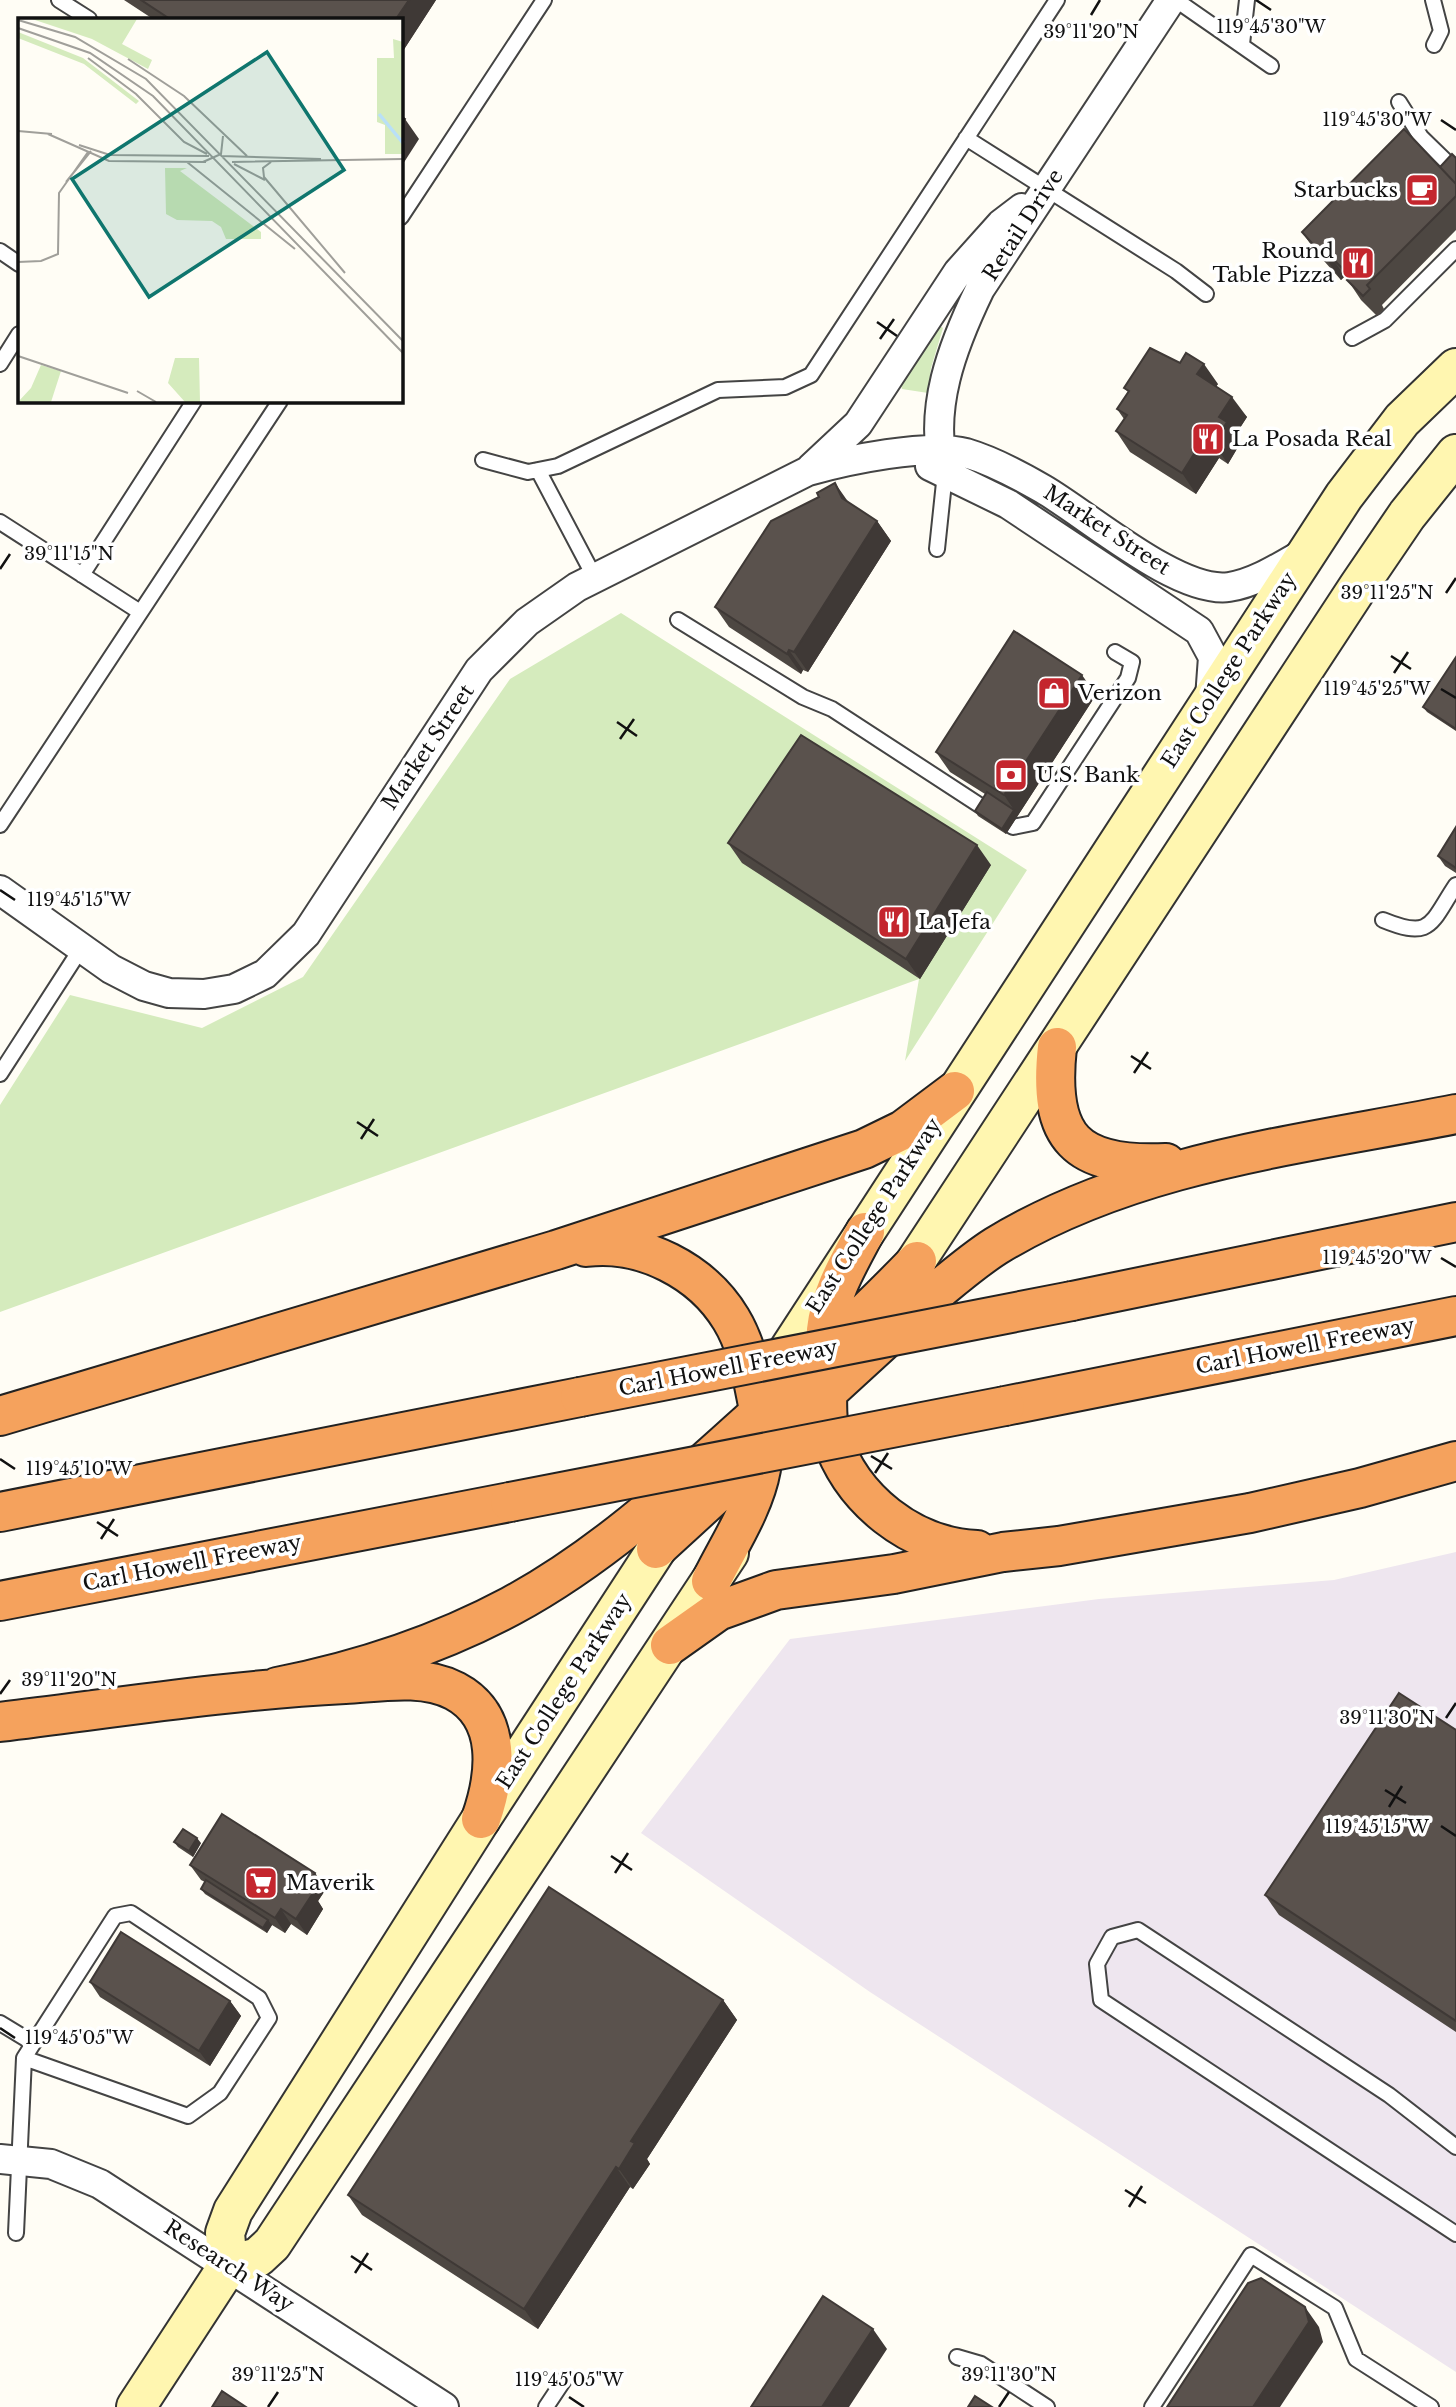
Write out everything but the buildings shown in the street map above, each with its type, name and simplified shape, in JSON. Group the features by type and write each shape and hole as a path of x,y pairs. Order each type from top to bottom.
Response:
{"highway":[{"path":"1057,1047 1054,1085 1057,1108 1069,1135 1085,1152 1118,1163 1221,1160"},
{"path":"0,1416 556,1250 864,1149 918,1121 955,1091"},
{"path":"277,1688 395,1656 433,1642 512,1605 828,1392 941,1288 996,1246 1066,1209 1146,1179 1221,1160 1456,1114"},
{"name":"Carl Howell Freeway","path":"0,1512 1072,1301 1456,1222"},
{"path":"865,1232 836,1287 825,1331 830,1434 845,1470 873,1503 906,1530 934,1543 962,1550 1003,1552"},
{"path":"556,1250 602,1245 646,1252 679,1268 706,1288 731,1319 749,1359 758,1405 746,1445 656,1549"},
{"path":"758,1405 826,1351 917,1261"},
{"name":"Carl Howell Freeway","path":"0,1601 1456,1316"},
{"path":"711,1581 747,1510 761,1469 746,1445"},
{"path":"670,1645 718,1611 758,1594 894,1574 1003,1552 1059,1546 1250,1513 1360,1488 1456,1461"},
{"path":"0,1722 277,1688 417,1682 457,1692 472,1703 488,1728 493,1749 492,1783 481,1819"}],"main road":[{"name":"East College Parkway","path":"758,1405 955,1091 1307,552 1377,451 1402,420 1456,368"},
{"path":"136,2407 228,2266 258,2257 272,2245 670,1645 828,1392 917,1261 1364,578 1413,506 1456,454"},
{"name":"East College Parkway","path":"228,2266 225,2233 233,2211 656,1549"}],"street":[{"name":"Retail Drive","path":"942,461 943,394 961,329 980,289 1174,0"},
{"path":"808,471 858,424 958,272 1001,224 1046,189"},
{"name":"Market Street","path":"942,461 964,453 992,462 1044,489 1170,572 1203,587 1238,584 1307,552"},
{"name":"Market Street","path":"0,890 111,969 144,986 169,993 204,994 234,989 265,974 306,934 479,670 527,622 595,578 808,471 845,461 905,454 942,461 1041,525 1199,631 1213,657 1210,698"},
{"name":"Research Way","path":"10,2159 51,2164 83,2175 444,2407"}],"lane":[{"path":"59,0 87,18"},
{"path":"402,215 544,0"},
{"path":"483,460 528,472 558,466 718,390 785,387 811,375 1057,0"},
{"path":"1174,0 1271,66"},
{"path":"1242,44 1247,0"},
{"path":"1433,0 1441,31 1434,45"},
{"path":"1399,102 1421,138 1456,171"},
{"path":"967,138 1176,271 1206,294"},
{"path":"1352,338 1385,320 1456,249"},
{"path":"0,251 18,263"},
{"path":"0,364 18,336"},
{"path":"82,575 193,402"},
{"path":"0,825 279,402"},
{"path":"937,549 942,461"},
{"path":"538,470 595,578"},
{"path":"0,522 140,612"},
{"path":"678,620 803,697 832,709 1013,827 1033,823 1128,678 1132,662 1115,652"},
{"path":"1383,920 1406,930 1421,930 1429,926 1456,885"},
{"path":"0,1074 82,947"},
{"path":"16,2233 10,2159 24,2059 115,1916 131,1913 259,1997 269,2018 220,2093 188,2116 24,2059"},
{"path":"1451,2232 1101,2000 1097,1964 1112,1937 1138,1930 1389,2095 1456,2147"},
{"path":"0,2022 33,2043"},
{"path":"1152,2407 1251,2255 1335,2308 1356,2359 1431,2407"},
{"path":"957,2357 981,2364 1047,2407"},
{"path":"546,2407 564,2380"}],"shaded area":[{"path":"1456,1552 1456,2372 870,1992 641,1833 790,1639 1099,1599 1334,1580"}],"green space":[{"path":"939,325 943,328 931,368 928,393 902,389 901,385"},
{"path":"621,613 1027,870 905,1061 919,979 0,1312 0,1105 70,995 202,1028 303,977 510,679"}],"place":[{"name":"Starbucks","path":"1422,190"},
{"name":"Round Table Pizza","path":"1358,263"},
{"name":"La Posada Real","path":"1208,439"},
{"name":"Verizon","path":"1054,693"},
{"name":"U.S. Bank","path":"1011,775"},
{"name":"La Jefa","path":"894,922"},
{"name":"Maverik","path":"261,1883"}]}
